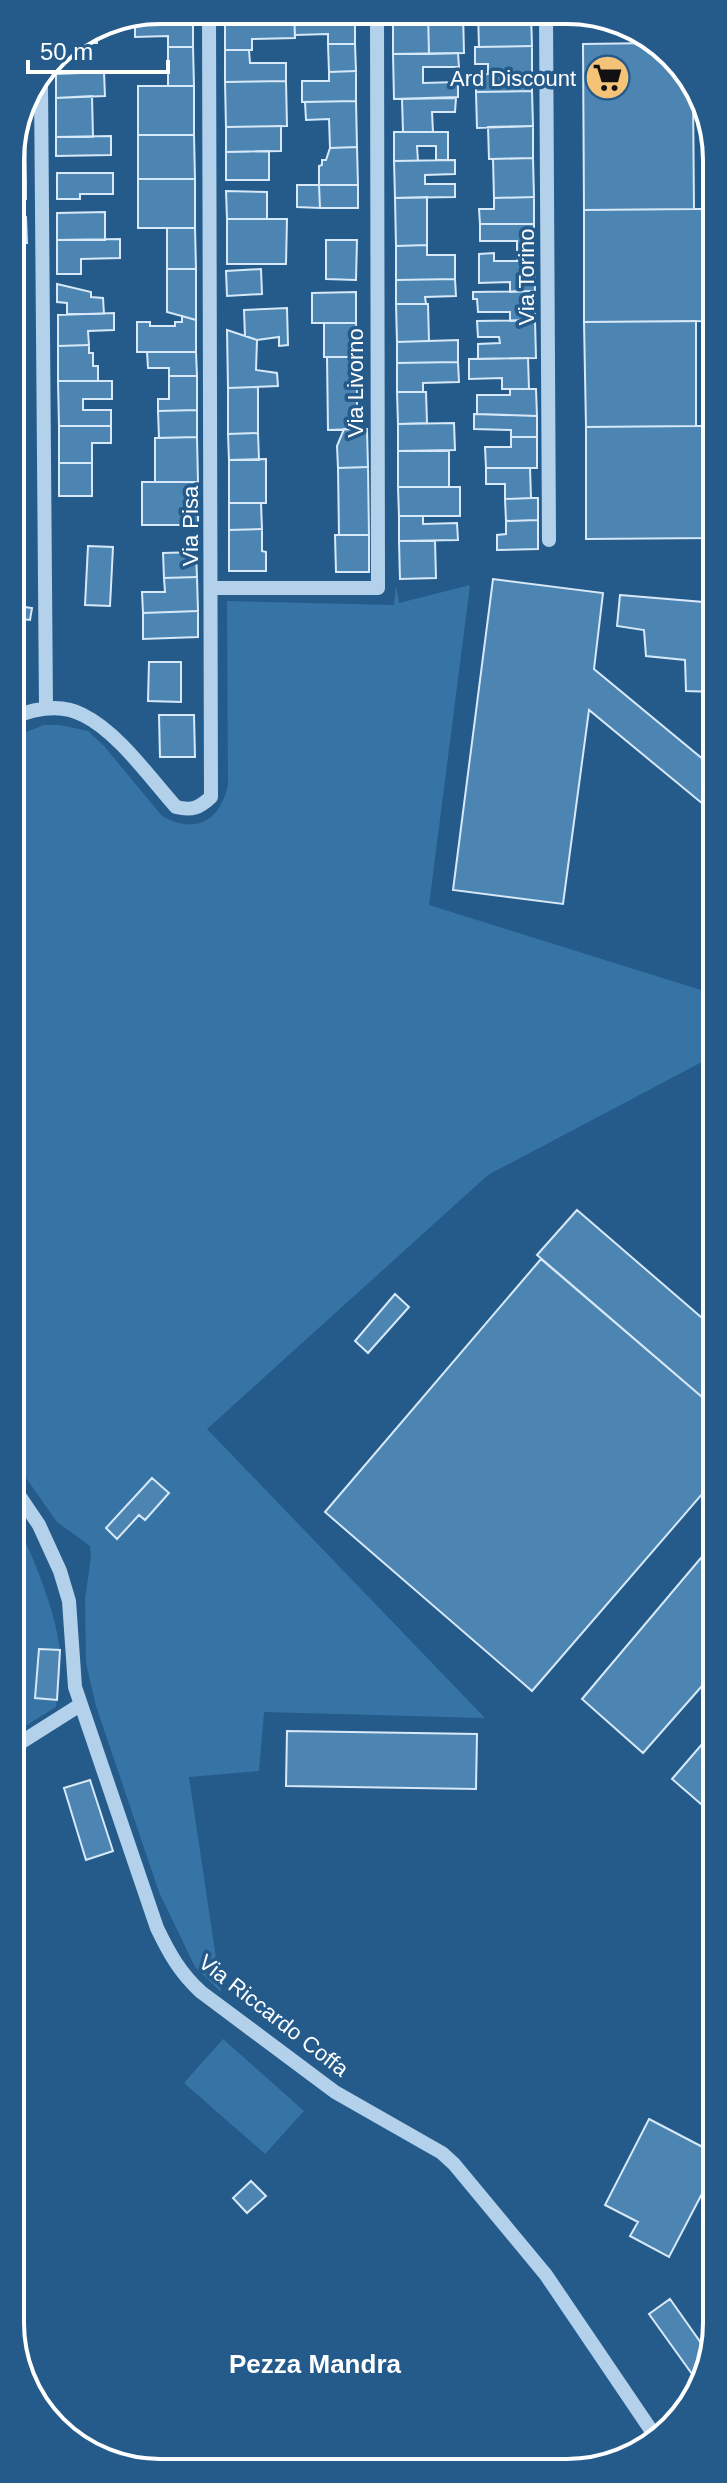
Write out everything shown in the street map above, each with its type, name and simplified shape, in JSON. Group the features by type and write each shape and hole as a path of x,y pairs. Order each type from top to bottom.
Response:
{"street":[{"name":"Via Pisa","path":"24,714 46,708 83,714 121,745 176,807 187,810 200,807 211,797 209,24"},
{"name":"Via Livorno","path":"212,588 378,588 377,24"},
{"name":"Via Torino","path":"546,24 549,540"},
{"path":"41,95 46,708"},
{"name":"Via Riccardo Coffa","path":"24,1503 39,1525 60,1571 69,1601 75,1687 80,1705 157,1928 173,1961 185,1978 335,2092 442,2153 454,2164 546,2275 651,2430"},
{"path":"24,1740 80,1705"}],"shaded area":[{"path":"470,585 429,905 701,990 703,1061 488,1175 207,1429 485,1718 264,1712 259,1771 189,1777 221,1992 195,1967 159,1892 96,1706 86,1663 85,1599 90,1546 57,1522 24,1475 24,733 44,725 88,731 162,816 186,824 205,821 219,808 228,785 227,601 394,605 396,586 399,603"},
{"path":"24,1539 48,1600 58,1636 60,1664 56,1707 24,1727"},
{"path":"223,2039 304,2111 265,2154 184,2083"}],"building":[{"path":"193,24 193,47 168,47 168,36 135,37 135,27"},
{"path":"225,24 294,24 295,38 252,39 252,50 225,50"},
{"path":"295,24 355,24 355,44 328,44 328,34 295,35"},
{"path":"393,24 428,24 429,54 393,54"},
{"path":"428,24 463,24 464,53 429,54"},
{"path":"478,24 531,24 532,46 479,47"},
{"path":"636,43 663,64 680,84 693,110 694,209 584,210 583,44"},
{"path":"328,44 355,44 356,71 329,72"},
{"path":"532,46 532,91 476,92 476,75 488,74 488,64 475,64 475,47"},
{"path":"168,47 193,47 194,86 168,86"},
{"path":"225,50 249,50 250,63 286,63 286,81 225,82"},
{"path":"458,53 459,67 423,67 423,83 458,82 458,97 394,99 393,54"},
{"path":"356,71 356,101 302,102 302,81 329,81 329,72"},
{"path":"104,72 105,96 56,98 56,74"},
{"path":"286,81 287,126 226,127 225,82"},
{"path":"138,86 194,86 194,135 138,135"},
{"path":"532,91 533,126 477,128 476,92"},
{"path":"92,96 93,137 56,137 56,98"},
{"path":"456,98 455,112 432,112 433,132 403,132 402,99"},
{"path":"356,101 357,147 330,148 329,119 306,120 305,102"},
{"path":"281,126 281,151 226,152 226,127"},
{"path":"533,126 533,158 489,159 488,127"},
{"path":"394,132 448,132 448,160 436,160 436,146 417,146 418,161 394,161"},
{"path":"138,135 194,135 195,179 138,179"},
{"path":"111,136 111,155 56,156 56,137"},
{"path":"25,143 26,183 24,183"},
{"path":"357,147 358,185 319,185 319,166 322,160 326,160 330,148"},
{"path":"269,151 269,180 226,180 226,152"},
{"path":"533,158 534,197 494,198 493,159"},
{"path":"455,160 455,174 425,175 425,184 455,184 455,197 395,198 394,161"},
{"path":"57,173 113,173 113,194 80,194 80,199 57,199"},
{"path":"138,179 195,179 195,228 138,228"},
{"path":"297,185 319,185 320,208 297,207"},
{"path":"319,185 358,185 358,208 320,208"},
{"path":"226,191 267,192 267,219 227,219"},
{"path":"427,197 427,245 396,246 395,198"},
{"path":"534,197 534,224 480,224 479,209 494,209 494,198"},
{"path":"703,209 703,321 584,322 584,210"},
{"path":"105,212 105,240 57,240 57,213"},
{"path":"24,217 26,217 27,243 24,243"},
{"path":"227,219 287,219 286,264 227,264"},
{"path":"480,224 534,224 534,252 517,252 517,241 480,241"},
{"path":"167,228 195,228 196,269 167,269"},
{"path":"120,239 120,258 81,259 81,274 57,274 57,240"},
{"path":"326,240 357,240 356,280 326,279"},
{"path":"427,245 427,255 455,255 455,279 396,280 396,246"},
{"path":"517,252 534,252 535,291 510,292 510,282 479,283 479,254 494,253 494,261 517,261"},
{"path":"167,269 196,269 196,320 167,312"},
{"path":"261,269 262,294 227,296 226,271"},
{"path":"455,279 456,296 425,297 426,304 396,304 396,280"},
{"path":"57,284 91,292 91,297 103,298 104,314 67,314 67,303 57,302"},
{"path":"535,291 535,320 510,321 510,312 478,312 477,299 473,299 473,292"},
{"path":"356,292 356,323 312,323 312,293"},
{"path":"396,304 428,304 429,341 397,342"},
{"path":"287,308 288,345 279,346 279,337 257,340 245,336 244,310"},
{"path":"114,313 114,330 88,331 89,345 58,346 58,315"},
{"path":"182,316 196,320 196,352 137,352 137,322 150,322 150,326 175,326 175,322 182,322"},
{"path":"535,320 536,358 478,359 478,344 500,343 499,337 478,337 477,321"},
{"path":"696,321 696,426 586,427 584,322"},
{"path":"324,323 356,323 357,357 324,357"},
{"path":"227,330 257,340 256,370 277,373 278,386 228,388"},
{"path":"458,340 458,362 397,363 397,342"},
{"path":"89,345 89,353 93,353 93,366 98,366 98,381 58,381 58,346"},
{"path":"147,352 196,352 197,376 169,376 169,368 148,368"},
{"path":"327,357 357,357 357,429 328,430"},
{"path":"528,358 529,389 502,389 502,378 469,379 469,359"},
{"path":"458,362 459,382 423,383 423,392 397,392 397,363"},
{"path":"169,376 197,376 197,410 158,411 158,399 169,399"},
{"path":"58,381 112,381 112,399 83,399 83,410 111,410 111,426 59,426"},
{"path":"258,387 258,433 228,434 228,388"},
{"path":"510,389 536,389 537,416 477,414 477,395 510,395"},
{"path":"397,392 426,392 427,423 398,424"},
{"path":"197,410 197,437 159,438 158,411"},
{"path":"474,414 537,416 537,437 511,437 511,430 474,429"},
{"path":"454,423 455,450 398,451 398,424"},
{"path":"59,426 111,426 111,443 92,443 92,463 59,463"},
{"path":"703,426 703,538 586,539 586,427"},
{"path":"344,429 367,429 368,467 338,468 337,446"},
{"path":"258,433 259,460 229,460 228,434"},
{"path":"197,437 198,482 155,482 155,438"},
{"path":"511,437 537,437 537,468 486,468 485,447 511,447"},
{"path":"398,451 449,451 449,487 398,487"},
{"path":"266,459 266,503 229,503 229,460"},
{"path":"59,463 92,463 92,496 59,496"},
{"path":"368,467 369,535 339,535 338,468"},
{"path":"486,468 530,468 531,498 505,499 505,484 486,484"},
{"path":"142,482 198,482 198,525 142,525"},
{"path":"398,487 460,487 460,516 399,516"},
{"path":"538,498 538,520 506,521 505,499"},
{"path":"229,503 261,503 262,529 229,530"},
{"path":"399,516 423,516 423,524 457,523 458,540 399,541"},
{"path":"538,520 538,549 497,550 497,535 506,534 506,521"},
{"path":"262,529 266,571 229,571 229,530"},
{"path":"335,535 369,535 369,572 336,572"},
{"path":"399,541 435,541 436,578 400,579"},
{"path":"88,546 113,547 110,606 85,605"},
{"path":"196,552 197,577 164,578 163,553"},
{"path":"197,577 198,611 143,613 142,592 165,592 164,578"},
{"path":"493,579 603,593 594,669 703,759 703,804 589,710 563,904 453,890"},
{"path":"620,595 703,602 703,692 686,691 685,660 646,656 644,630 617,626"},
{"path":"24,607 32,608 30,620 24,619"},
{"path":"198,611 198,637 143,639 143,613"},
{"path":"149,662 181,662 181,702 148,701"},
{"path":"159,715 194,715 195,757 160,757"},
{"path":"577,1210 703,1319 703,1398 537,1255"},
{"path":"541,1259 703,1398 703,1493 532,1691 325,1512"},
{"path":"395,1294 409,1307 368,1353 355,1341"},
{"path":"152,1478 169,1493 145,1520 139,1515 117,1539 106,1528"},
{"path":"703,1555 703,1685 643,1753 582,1699"},
{"path":"39,1649 60,1650 57,1700 35,1698"},
{"path":"287,1731 477,1734 476,1789 286,1786"},
{"path":"703,1743 703,1806 672,1779"},
{"path":"90,1780 113,1851 86,1860 64,1788"},
{"path":"649,2119 703,2147 703,2192 669,2257 630,2236 638,2222 605,2205"},
{"path":"251,2181 266,2196 247,2213 233,2198"},
{"path":"670,2299 701,2343 693,2375 649,2314"}],"place":[{"name":"Ard Discount","path":"607,78"}],"district":[{"name":"Pezza Mandra","path":"315,2364"}]}
